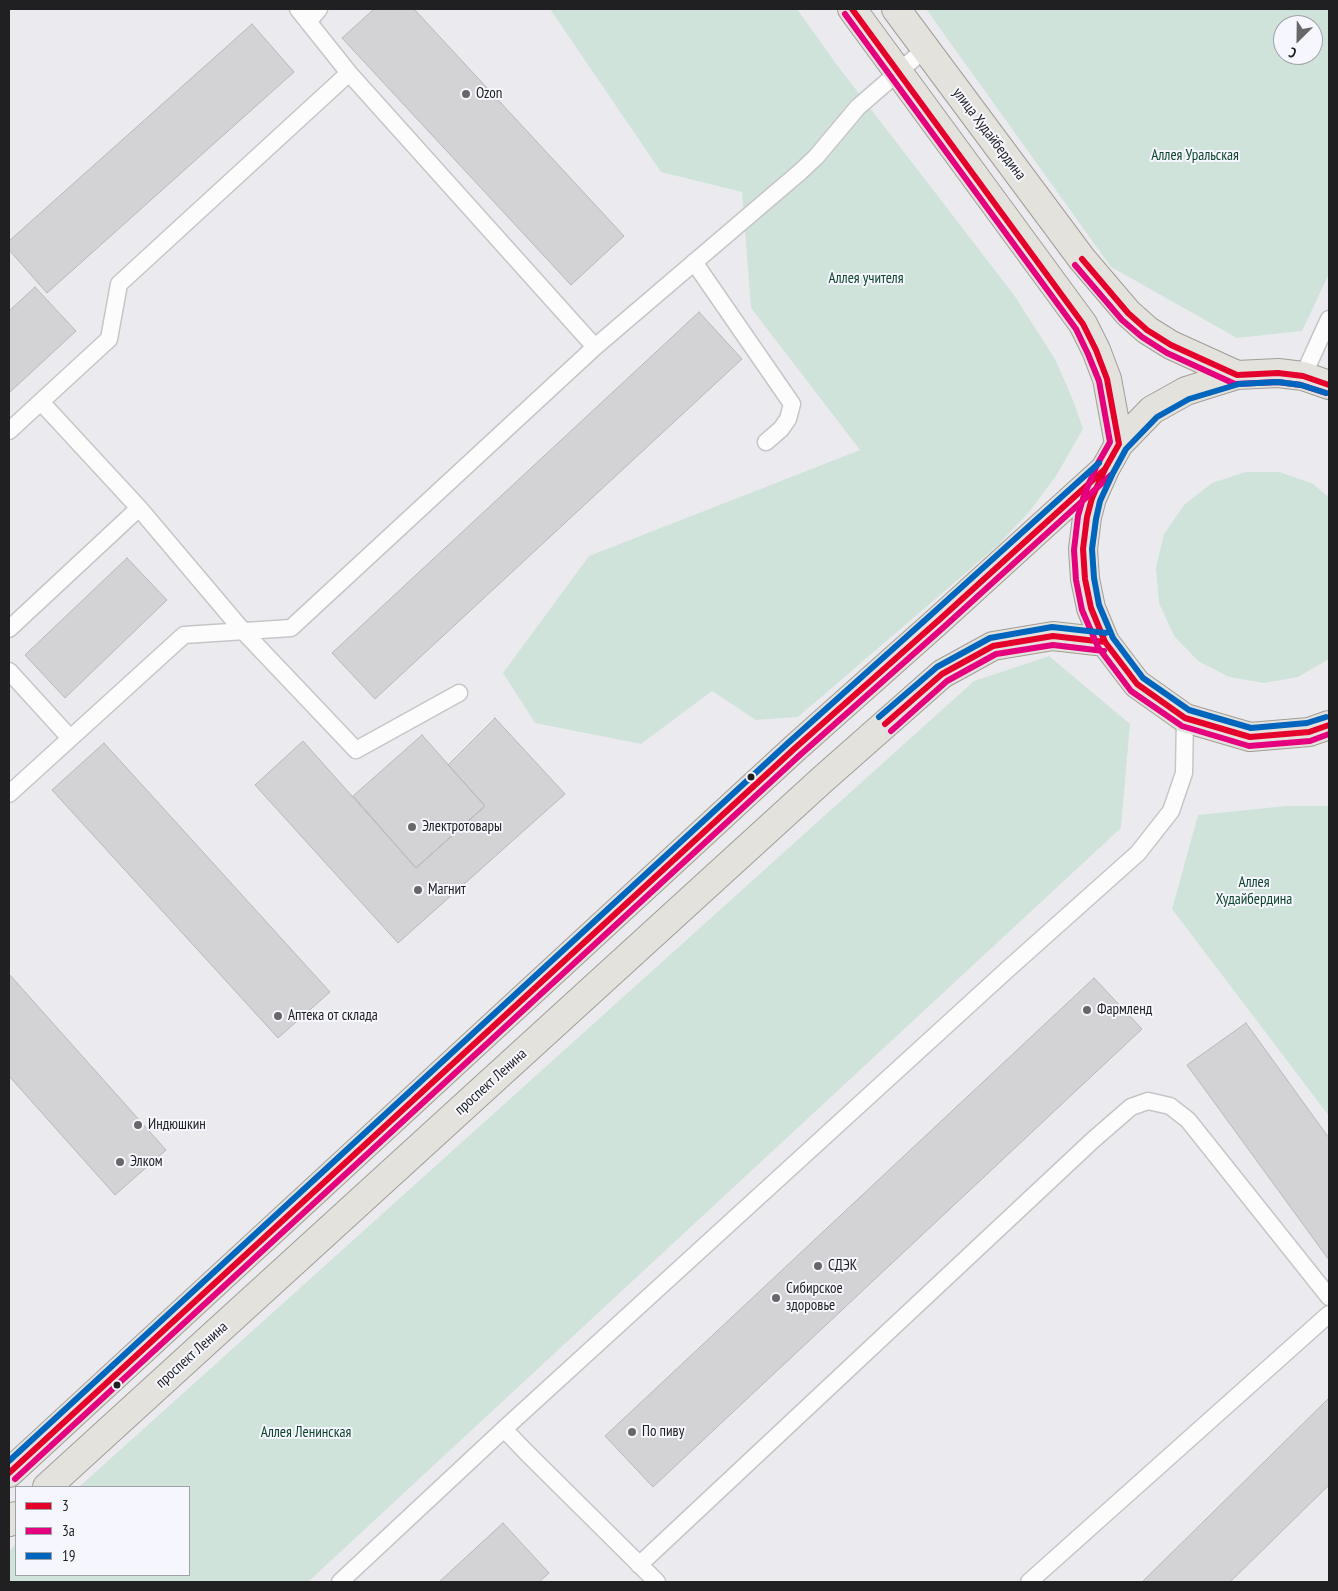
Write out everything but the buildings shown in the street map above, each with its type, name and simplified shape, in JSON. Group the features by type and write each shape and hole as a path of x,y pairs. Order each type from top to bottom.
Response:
{"main road":[{"path":"852,9 1083,324 1108,379 1119,444"},
{"name":"улица Худайбердина","path":"896,9 1082,259 1118,303 1147,330 1171,345 1237,375"},
{"path":"1323,732 1250,737 1185,718 1136,684 1105,642 1092,608 1085,579 1083,549 1087,517 1092,498 1105,469 1119,444 1152,410 1186,391 1237,375 1278,373 1303,376 1329,385"},
{"path":"9,1473 786,756 1105,469"},
{"name":"проспект Ленина","path":"48,1486 822,779 942,674 993,646 1053,636 1105,642"}],"lane":[{"path":"298,9 349,73 595,347"},
{"path":"308,22 319,9"},
{"path":"9,794 184,635 291,628 595,347 800,172 816,157 858,107 926,49"},
{"path":"9,431 109,339 119,284 349,73"},
{"path":"694,262 792,404 788,419 781,429 766,442"},
{"path":"1303,376 1329,319"},
{"path":"41,402 139,508 243,631 356,750 459,694"},
{"path":"9,629 139,508"},
{"path":"9,672 70,738"},
{"path":"340,1582 504,1429 1008,968 1138,853 1171,811 1184,773 1185,718"},
{"path":"639,1565 1092,1140 1132,1107 1148,1101 1170,1106 1188,1120 1329,1297"},
{"path":"1029,1582 1329,1314"},
{"path":"504,1429 657,1582"}],"green space":[{"name":"Аллея учителя","path":"550,9 797,9 837,65 1014,295 1055,359 1073,400 1083,429 1056,476 1029,512 997,546 798,717 756,720 712,691 641,744 535,723 503,673 589,556 860,450 751,308 742,192 661,172"},
{"name":"Аллея Уральская","path":"926,9 1329,10 1329,274 1302,331 1237,338 1111,267"},
{"path":"1245,472 1280,472 1313,484 1329,497 1329,659 1298,677 1264,683 1229,677 1198,661 1174,636 1159,603 1156,568 1164,534 1184,505 1212,483"},
{"name":"Аллея Ленинская","path":"1049,656 1130,724 1121,828 308,1582 9,1582 9,1551 15,1545 15,1576 190,1576 190,1486 80,1486 974,681"},
{"name":"Аллея Худайбердина","path":"1286,806 1329,806 1329,1116 1172,909 1198,815"}],"transit line":[{"name":"3","path":"852,9 1083,324 1096,350 1107,379 1119,444 1092,498 1087,517 1083,549 1085,579 1091,608 1105,642 1137,684 1185,718 1250,737 1309,732 1329,725"},
{"name":"3а","path":"845,14 1076,329 1099,381 1110,442 1097,465 1084,495 1078,516 1074,550 1076,580 1082,610 1098,647 1131,691 1182,726 1249,746 1310,741 1329,734"},
{"name":"3","path":"1082,259 1128,313 1147,330 1171,345 1237,375 1278,373 1303,376 1329,385"},
{"name":"3а","path":"1075,265 1122,320 1142,337 1167,353 1235,384 1278,382 1301,385 1326,393"},
{"name":"19","path":"1326,393 1301,385 1278,382 1239,384 1189,399 1157,417 1126,449 1113,473 1100,501 1092,549 1094,578 1099,605 1113,638 1143,678 1189,710 1251,728 1307,723 1326,717"},
{"name":"19","path":"9,1461 788,743 1099,463"},
{"name":"3","path":"9,1473 794,749 1105,469"},
{"name":"3а","path":"15,1479 800,755 1111,475"},
{"name":"19","path":"879,717 937,667 990,638 1052,627 1106,633"},
{"name":"3","path":"885,724 942,674 993,646 1053,636 1105,642"},
{"name":"3а","path":"891,731 947,681 996,654 1053,645 1104,651"}],"place":[{"name":"Ozon","path":"466,94"},
{"name":"Электротовары","path":"412,827"},
{"name":"Магнит","path":"418,890"},
{"name":"Фармленд","path":"1087,1010"},
{"name":"Аптека от склада","path":"278,1016"},
{"name":"Индюшкин","path":"138,1125"},
{"name":"Элком","path":"120,1162"},
{"name":"СДЭК","path":"818,1266"},
{"name":"Сибирское здоровье","path":"776,1298"},
{"name":"По пиву","path":"632,1432"}]}
